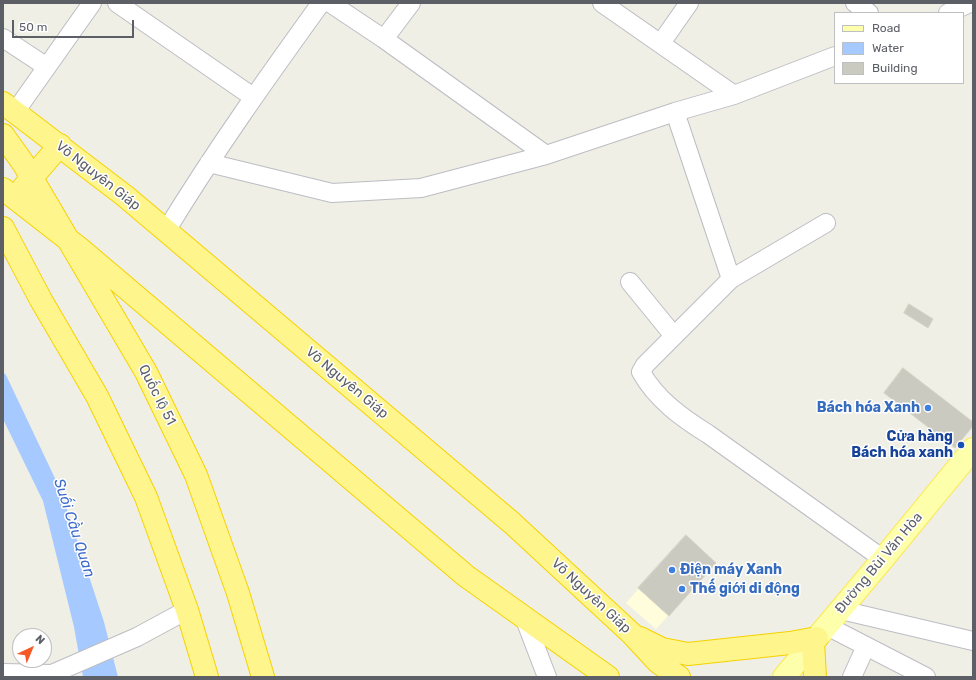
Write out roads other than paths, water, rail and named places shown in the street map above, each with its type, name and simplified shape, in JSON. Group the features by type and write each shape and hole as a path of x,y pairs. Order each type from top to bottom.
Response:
{"highway":[{"name":"Võ Nguyên Giáp","path":"9,107 125,196 512,523 632,634 658,662 679,677"},
{"name":"Quốc lộ 51","path":"3,135 23,163 146,372 196,475 238,593 264,677"},
{"path":"60,145 32,178 8,194 69,241 466,576 608,677"},
{"path":"3,228 41,300 97,396 143,490 187,610 207,677"},
{"path":"632,634 662,649 688,654 790,643 824,629"},
{"path":"815,677 824,629"},
{"path":"574,653 599,677"}],"main road":[{"name":"Đường Bùi Văn Hòa","path":"784,677 973,449"}],"street":[{"path":"9,107 47,67 92,3"},
{"path":"117,3 252,98"},
{"path":"166,231 252,98 321,3"},
{"path":"330,3 384,39 546,155"},
{"path":"384,39 411,3"},
{"path":"602,3 734,95"},
{"path":"661,43 689,3"},
{"path":"855,3 868,12"},
{"path":"950,12 970,3"},
{"path":"3,38 47,67"},
{"path":"209,163 332,193 421,188 546,155 675,112 734,95 834,56"},
{"path":"675,112 731,279"},
{"path":"826,223 731,279 645,365 641,372 665,403 684,419 708,434 883,559"},
{"path":"630,282 674,336"},
{"path":"3,673 52,674 137,638 187,610"},
{"path":"524,617 547,677"},
{"path":"824,629 973,641"},
{"path":"824,629 866,646 926,677"},
{"path":"852,677 866,646"}],"water":[{"name":"Suối Cầu Quan","path":"3,372 6,375 61,491 104,622 118,677 83,677 74,627 43,501 3,419"}],"place":[{"name":"Bách hóa Xanh","path":"928,408"},
{"name":"Cửa hàng Bách hóa xanh","path":"961,445"},
{"name":"Điện máy Xanh","path":"672,570"},
{"name":"Thế giới di động","path":"682,589"}]}
